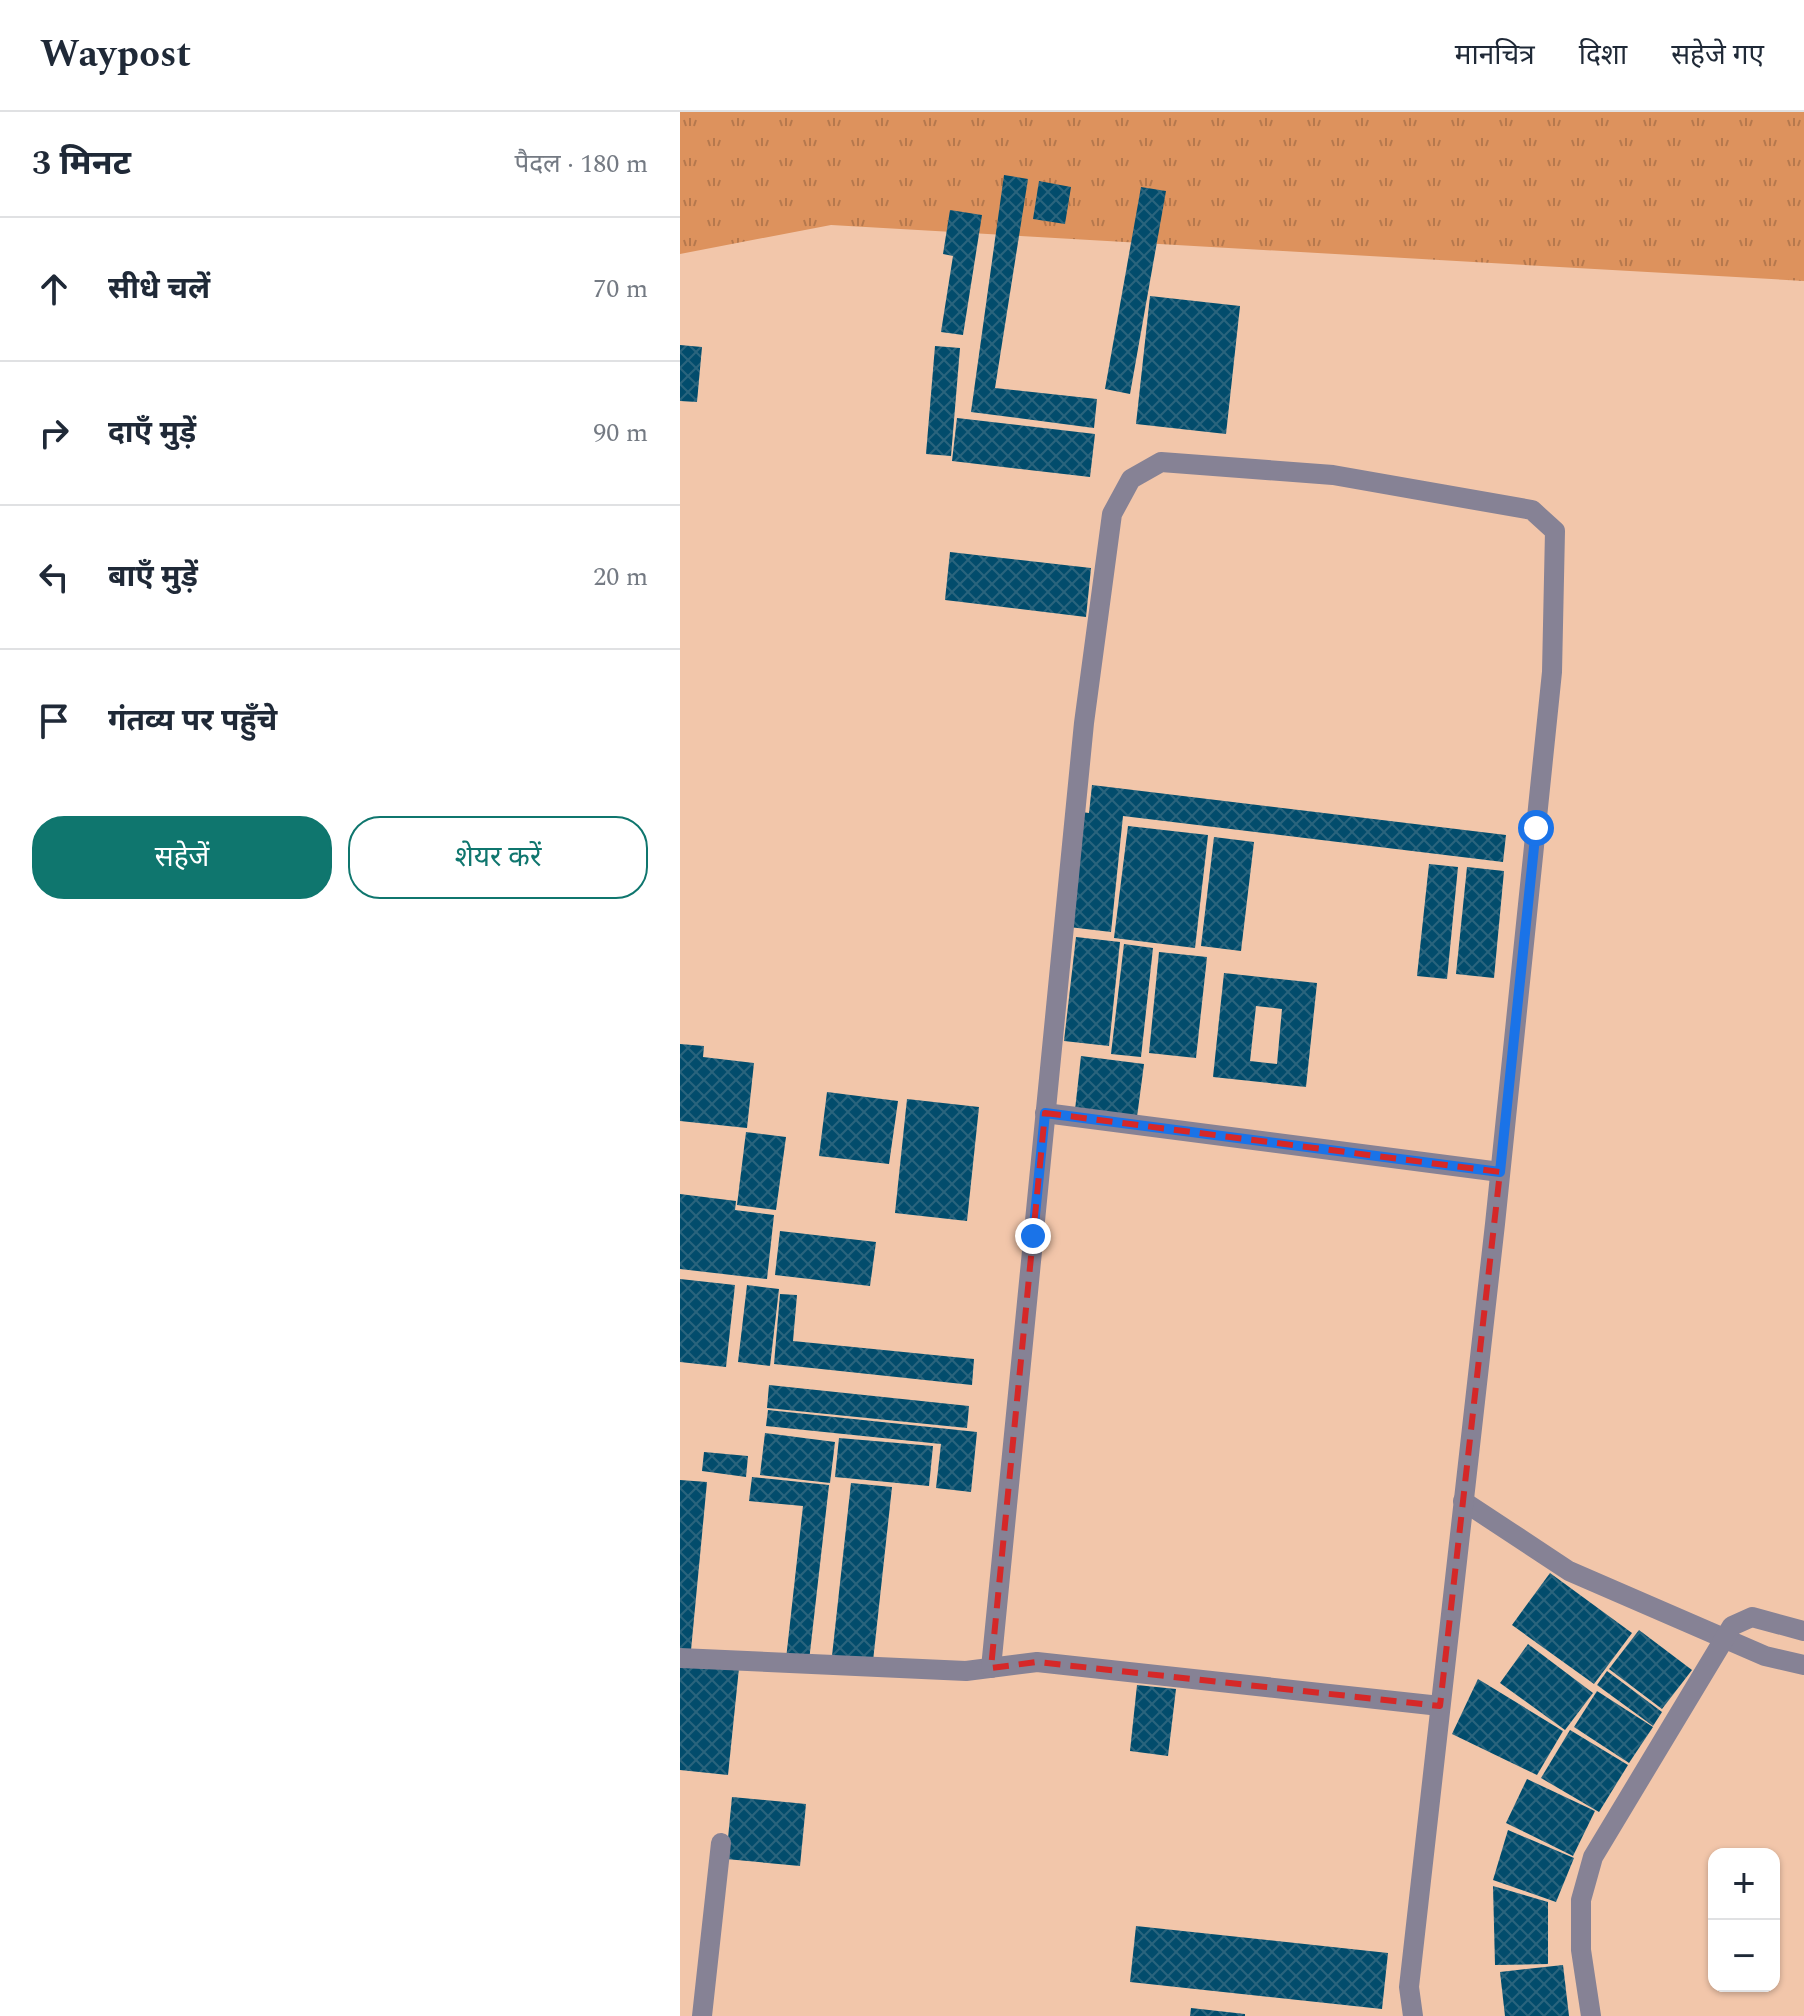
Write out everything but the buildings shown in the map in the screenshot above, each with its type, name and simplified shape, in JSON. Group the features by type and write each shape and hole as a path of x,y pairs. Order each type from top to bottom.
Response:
{"street":[{"path":"991,1668 1084,723 1112,514 1131,479 1161,462 1333,475 1532,510 1555,531 1552,672 1409,1987 1413,2016"},
{"path":"1045,1113 1500,1172"},
{"path":"1463,1501 1569,1571 1722,1639 1765,1656 1804,1665"},
{"path":"1591,2016 1581,1950 1581,1900 1593,1857 1732,1626 1752,1617 1804,1631"},
{"path":"680,1658 966,1671 1037,1662 1440,1706"},
{"path":"702,2016 721,1843"}],"highlighted area":[{"path":"1045,1113 1500,1172 1440,1706 1037,1662 991,1668"}],"green space":[{"path":"680,112 1804,112 1804,281 831,225 680,254"}],"route":[{"path":"1033,1236 1045,1113 1500,1172 1536,828"}]}
